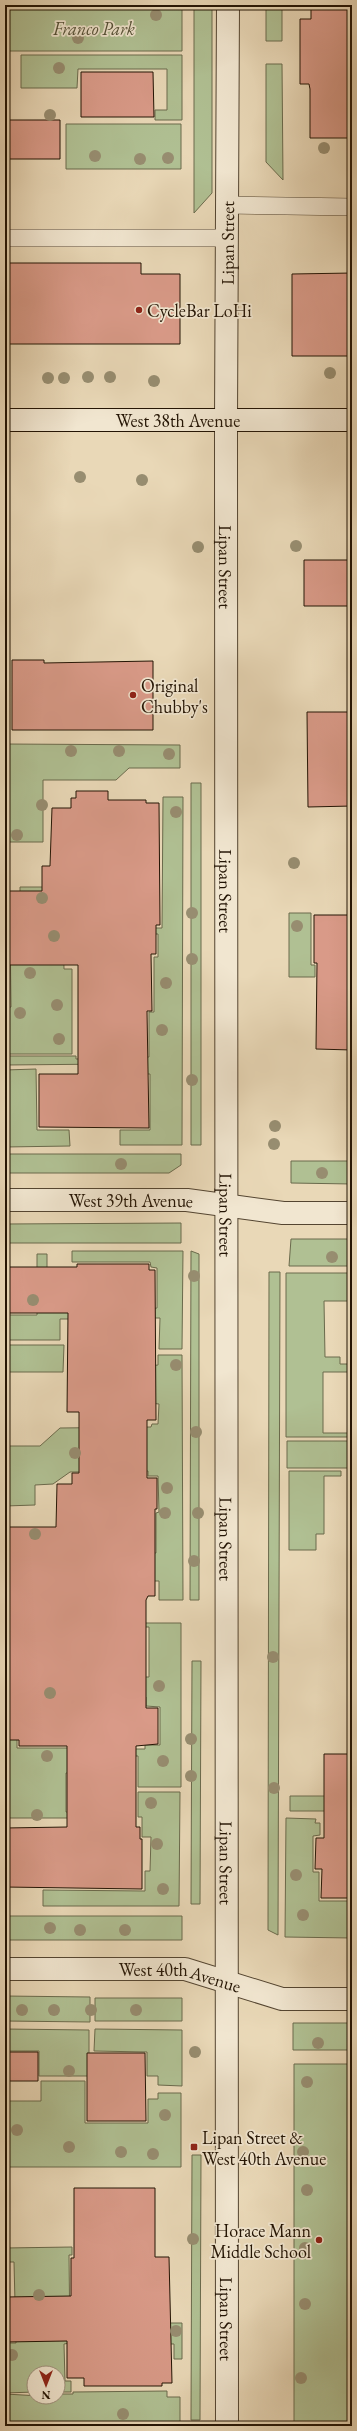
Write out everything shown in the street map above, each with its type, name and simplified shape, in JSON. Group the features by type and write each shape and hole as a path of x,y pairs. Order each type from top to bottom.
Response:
{"street":[{"name":"Lipan Street","path":"227,2426 226,420 228,5"},
{"name":"West 38th Avenue","path":"5,420 352,420"},
{"name":"West 39th Avenue","path":"5,1200 187,1200 283,1213 352,1213"},
{"name":"West 40th Avenue","path":"5,1969 185,1969 282,1999 352,1999"}],"lane":[{"path":"227,205 352,207"},
{"path":"5,238 227,238"}],"green space":[{"name":"Franco Park","path":"5,5 182,5 182,51 5,51"},
{"path":"194,5 212,5 212,193 194,213"},
{"path":"266,5 282,5 282,41 266,41"},
{"path":"21,55 182,55 182,120 155,120 155,110 167,110 167,69 78,69 77,88 21,88"},
{"path":"266,64 282,64 283,180 266,162"},
{"path":"66,124 181,124 181,169 66,169"},
{"path":"5,744 180,745 180,768 129,768 116,780 43,780 43,842 5,842"},
{"path":"191,783 201,783 201,1145 191,1145"},
{"path":"163,797 183,797 182,1145 120,1145 120,1130 150,1130 150,1074 117,1074 117,1057 149,1057 149,1012 154,1012 154,957 158,957 158,934 154,934 154,928 162,928"},
{"path":"20,887 73,887 63,926 64,969 72,969 72,1054 5,1054 5,1008 11,1007 10,925 20,914"},
{"path":"289,913 311,913 311,965 315,965 315,977 289,977"},
{"path":"5,1056 76,1056 76,1059 114,1058 114,1064 5,1065"},
{"path":"36,1069 37,1130 69,1130 70,1146 5,1147 5,1070"},
{"path":"5,1154 181,1154 181,1165 169,1173 5,1173"},
{"path":"291,1161 352,1161 352,1184 291,1183"},
{"path":"181,1223 181,1243 5,1243 5,1224"},
{"path":"291,1239 352,1239 352,1266 289,1266"},
{"path":"72,1251 183,1251 182,1349 159,1349 160,1318 81,1318 157,1308 157,1268 151,1267 150,1262 72,1262"},
{"path":"191,1251 199,1254 199,1600 190,1600"},
{"path":"37,1254 47,1254 47,1288 74,1308 80,1319 60,1319 60,1340 5,1340 5,1315 37,1315"},
{"path":"269,1272 280,1272 278,1935 268,1930"},
{"path":"286,1273 352,1273 352,1301 324,1301 325,1357 340,1357 340,1364 352,1364 352,1372 323,1372 323,1433 352,1433 352,1437 286,1437"},
{"path":"5,1345 64,1345 63,1372 5,1372"},
{"path":"158,1355 182,1355 183,1600 159,1600 159,1581 149,1581 149,1553 156,1553 156,1513 159,1512 158,1476 148,1476 148,1471 70,1472 53,1484 35,1485 35,1505 5,1506 5,1488 8,1487 8,1446 40,1446 60,1428 151,1427 152,1424 158,1424 159,1404 149,1403 149,1366 158,1365"},
{"path":"287,1441 352,1441 352,1468 287,1468"},
{"path":"289,1471 341,1471 341,1476 324,1476 324,1534 316,1534 316,1550 289,1550"},
{"path":"137,1623 181,1623 181,1787 138,1787 138,1756 81,1756 81,1749 145,1749 145,1745 160,1745 160,1707 146,1706 146,1697 143,1697 137,1677 149,1677 149,1627 137,1627"},
{"path":"192,1661 201,1661 200,1904 191,1904"},
{"path":"7,1708 17,1708 17,1748 79,1748 79,1773 66,1773 66,1812 135,1812 135,1818 5,1818"},
{"path":"138,1792 180,1792 179,1906 43,1906 43,1890 145,1891 145,1871 150,1871 151,1837 142,1837 142,1817 138,1817"},
{"path":"290,1796 352,1796 352,1811 290,1811"},
{"path":"286,1818 316,1819 315,1823 320,1823 320,1835 313,1836 313,1872 319,1872 319,1901 352,1901 352,1938 285,1937"},
{"path":"5,1916 182,1916 182,1940 5,1940"},
{"path":"5,1996 90,1997 90,2022 5,2021"},
{"path":"95,1998 182,1998 182,2021 95,2021"},
{"path":"293,2023 352,2023 352,2050 293,2050"},
{"path":"5,2029 89,2030 89,2076 39,2076 39,2051 5,2051"},
{"path":"95,2029 182,2030 182,2086 158,2085 158,2076 147,2076 147,2052 94,2051"},
{"name":"Horace Mann Middle School","path":"294,2064 352,2064 352,2426 294,2426"},
{"path":"41,2081 85,2081 85,2123 148,2123 148,2099 158,2099 158,2093 181,2093 181,2167 5,2167 5,2101 41,2101"},
{"path":"192,2155 201,2155 200,2420 191,2420"},
{"path":"72,2247 72,2255 69,2255 70,2343 64,2344 65,2365 26,2365 26,2392 5,2393 5,2343 16,2343 14,2262 5,2262 5,2248"},
{"path":"170,2323 182,2323 182,2359 174,2359 174,2344 89,2343"},
{"path":"66,2381 71,2381 71,2392 66,2392"},
{"path":"167,2391 167,2397 180,2397 180,2426 5,2426 5,2394 26,2395 26,2405 66,2405 66,2394 73,2394 73,2392"}],"building":[{"path":"311,5 352,5 352,138 310,138 310,89 309,84 300,84 300,19 311,19"},
{"path":"81,72 153,72 154,117 81,117"},
{"path":"5,120 60,120 60,159 5,159"},
{"path":"5,263 141,263 141,274 180,274 180,344 5,344"},
{"path":"352,273 352,356 292,356 292,274"},
{"path":"304,560 352,560 352,606 304,606"},
{"path":"12,660 44,660 44,663 153,661 153,730 12,730"},
{"path":"307,712 352,712 352,806 308,807"},
{"path":"76,791 108,791 108,800 146,800 146,803 159,803 160,925 156,925 156,954 151,954 152,1011 147,1011 149,1128 39,1127 39,1074 78,1074 78,965 5,965 5,891 42,891 42,866 50,866 52,808 71,808 71,798 76,798"},
{"path":"314,915 352,915 352,1050 316,1049 317,963 314,963"},
{"path":"77,1264 149,1264 149,1270 155,1270 156,1420 147,1420 147,1478 157,1478 157,1509 155,1509 155,1596 148,1596 146,1600 146,1708 158,1708 158,1744 136,1746 136,1827 140,1827 140,1839 142,1839 142,1889 5,1887 5,1828 67,1827 67,1746 19,1746 19,1740 5,1740 5,1527 56,1527 57,1484 72,1484 72,1473 79,1473 79,1412 67,1412 68,1313 5,1313 5,1267 77,1267"},
{"path":"324,1754 352,1754 352,1898 321,1898 322,1869 315,1869 316,1838 324,1838"},
{"path":"5,2052 38,2052 38,2081 5,2081"},
{"path":"87,2053 145,2053 146,2121 87,2121"},
{"path":"74,2188 155,2188 155,2257 169,2257 172,2383 162,2383 162,2386 84,2386 84,2378 67,2378 67,2341 5,2342 5,2297 71,2296 71,2258 74,2258"}],"place":[{"name":"CycleBar LoHi","path":"139,310"},
{"name":"Original Chubby's","path":"133,695"},
{"name":"Lipan Street & West 40th Avenue","path":"194,2147"},
{"name":"Horace Mann Middle School","path":"319,2240"}]}
